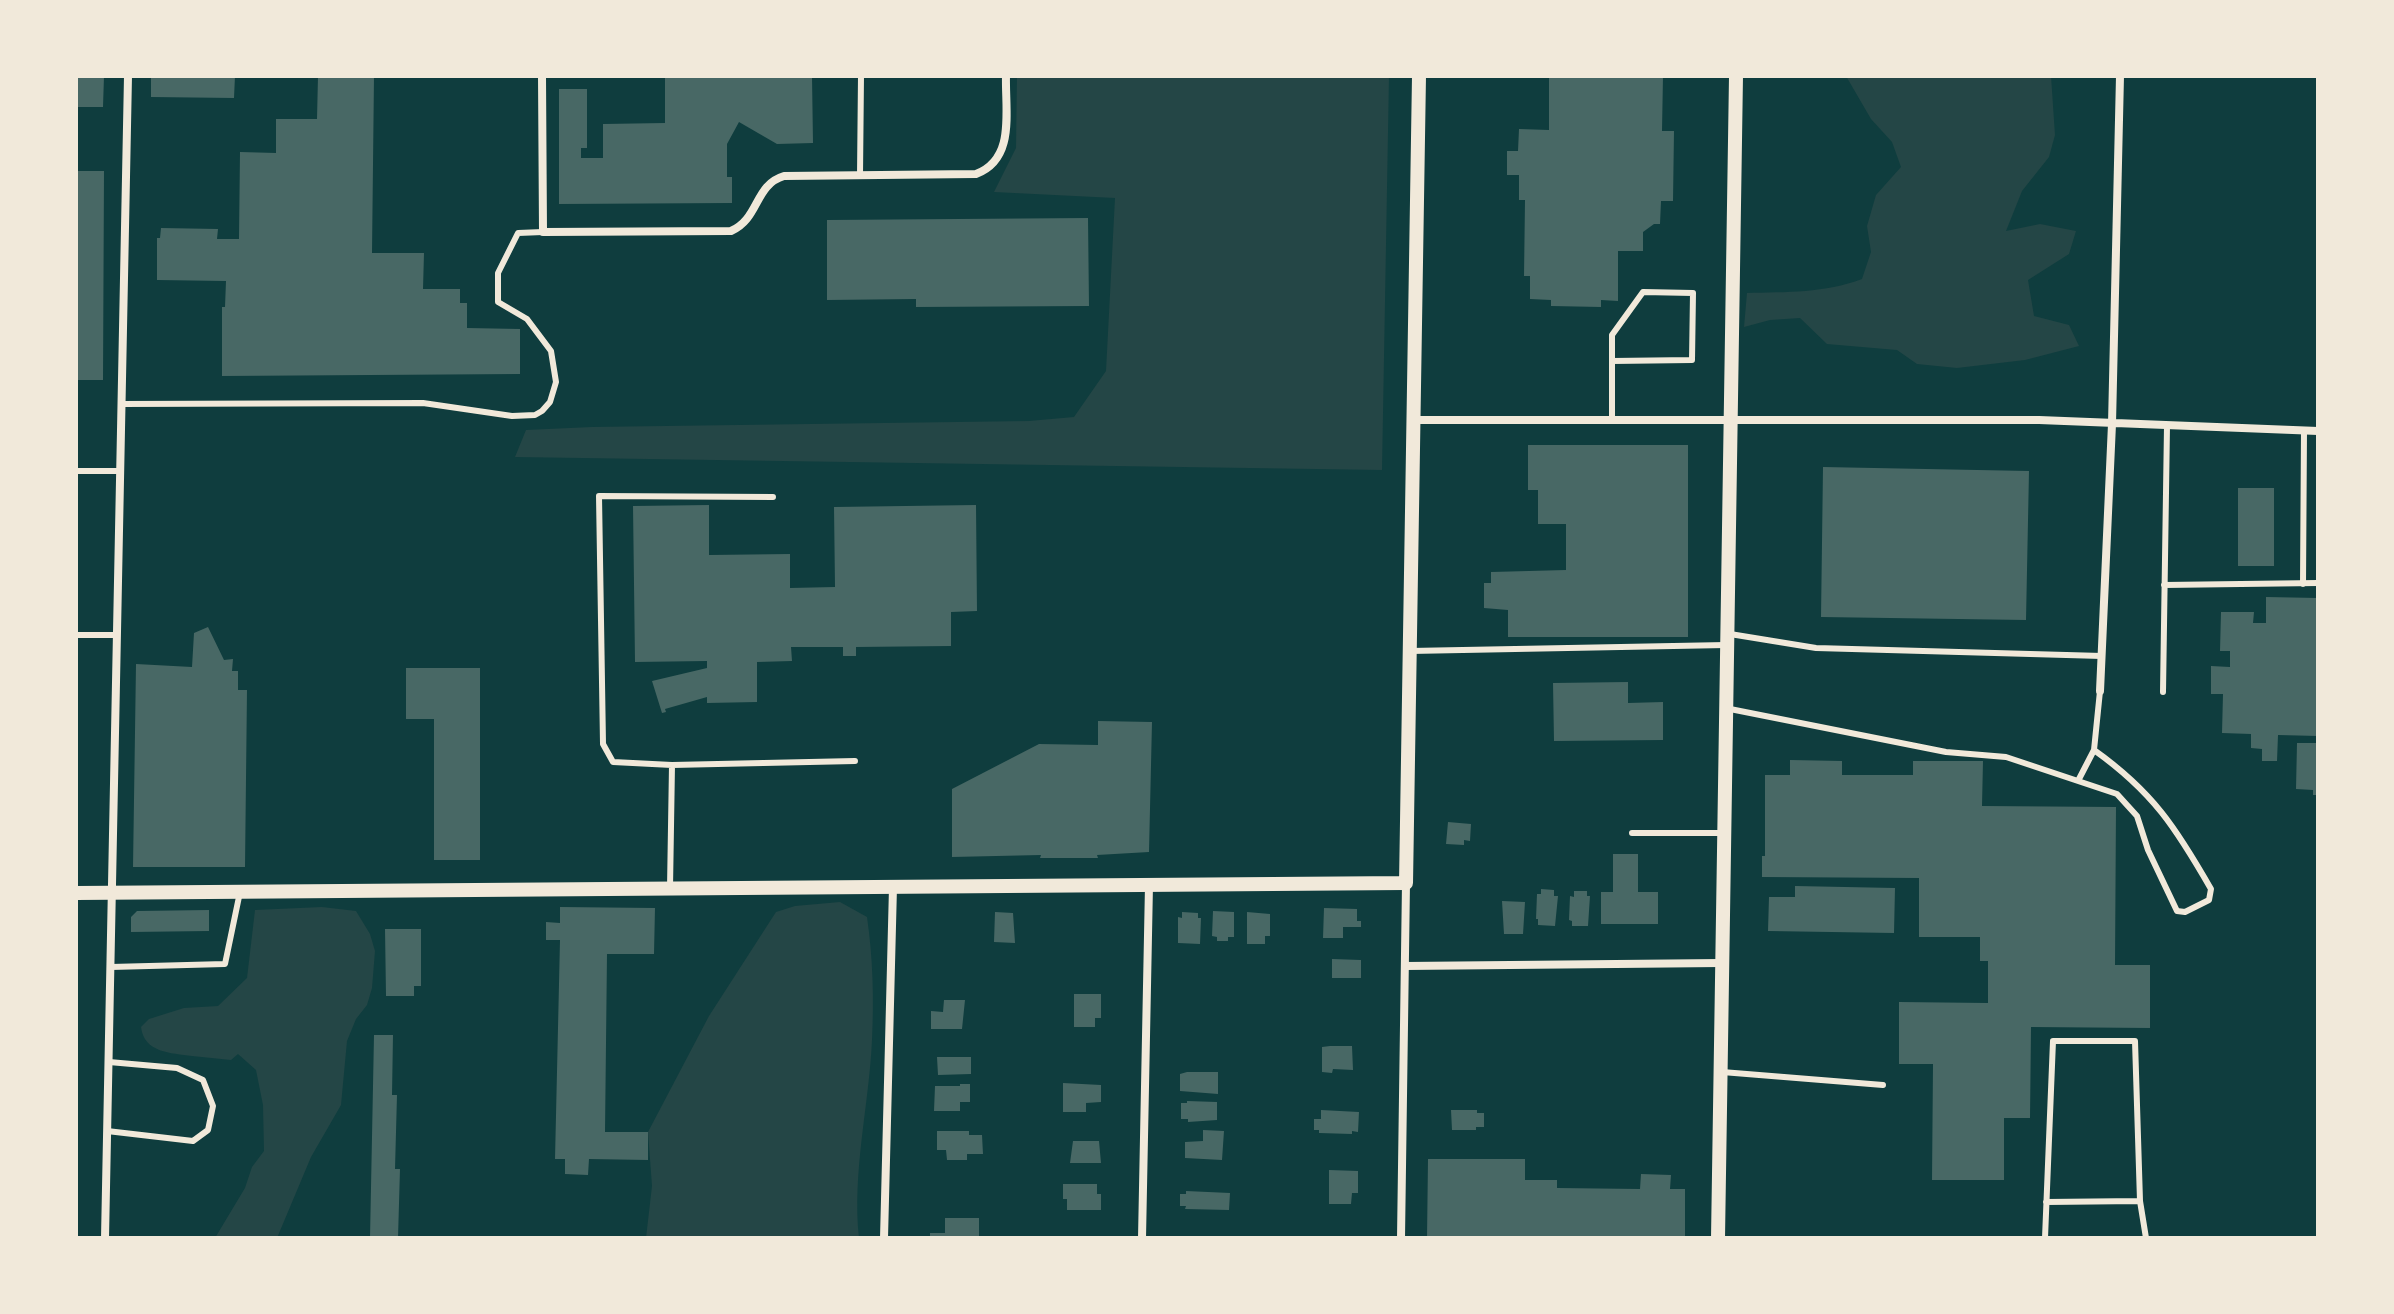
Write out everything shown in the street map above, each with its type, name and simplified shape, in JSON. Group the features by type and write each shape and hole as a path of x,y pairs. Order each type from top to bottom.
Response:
{"street":[{"path":"105,1238 128,76"},
{"path":"542,76 547,232 731,231 743,226 751,216 765,187 784,176 976,174 992,165 1005,146 1006,76"},
{"path":"1401,1238 1419,76"},
{"path":"1718,1238 1736,76"},
{"path":"2100,691 2112,424 2120,76"},
{"path":"1413,420 2039,420 2318,431"},
{"path":"76,893 1406,883"},
{"path":"1142,1238 1149,885"},
{"path":"884,1238 893,887"},
{"path":"1405,966 1721,963"}],"lane":[{"path":"860,175 861,76"},
{"path":"121,404 423,403 512,416 535,415 550,402 556,382 551,351 527,319 498,302 498,273 518,233 547,232"},
{"path":"1612,361 1692,360 1693,293 1643,292 1612,335 1612,361 1612,419"},
{"path":"2163,692 2167,426"},
{"path":"2303,584 2304,431"},
{"path":"76,471 120,471"},
{"path":"773,497 599,496 603,744 613,762 672,765 855,761"},
{"path":"2164,585 2318,583"},
{"path":"76,635 117,635"},
{"path":"1410,651 1726,639 1816,648 2102,656"},
{"path":"2079,779 2094,750 2100,691"},
{"path":"1725,708 1946,752 2006,757 2117,794 2137,816 2148,850 2177,911 2185,912 2209,900 2211,889 2162,811 2143,790 2094,750"},
{"path":"670,888 672,765"},
{"path":"1632,833 1723,833"},
{"path":"111,967 225,964 240,892"},
{"path":"2045,1238 2053,1041 2135,1041 2140,1201 2146,1238"},
{"path":"107,1131 193,1141 208,1130 213,1106 203,1080 177,1068 109,1062"},
{"path":"1719,1072 1883,1085"},
{"path":"2046,1202 2140,1201"}],"shaded area":[{"path":"1017,76 1389,76 1382,470 515,457 526,430 1029,421 1074,417 1106,371 1115,198 994,192 1016,148"},
{"path":"1846,76 2051,76 2055,135 2049,157 2022,191 2006,231 2040,224 2076,231 2069,254 2028,280 2034,316 2069,325 2079,346 2025,360 1957,368 1917,364 1897,350 1827,344 1800,318 1770,320 1744,327 1747,293 1820,289 1862,279 1871,252 1867,226 1876,195 1901,167 1892,142 1871,119"},
{"path":"840,902 867,917 872,963 872,1040 859,1164 859,1238 646,1238 652,1186 648,1132 709,1016 776,912 795,906"},
{"path":"322,907 356,911 370,934 375,951 372,988 367,1005 356,1019 347,1041 341,1105 311,1157 277,1238 215,1238 245,1188 252,1167 264,1151 263,1105 256,1070 238,1054 231,1060 160,1050 147,1042 141,1027 149,1019 184,1008 218,1006 247,978 255,910"}],"building":[{"path":"76,76 104,76 103,107 76,107"},
{"path":"151,76 235,76 234,98 151,97"},
{"path":"318,76 374,76 372,253 424,253 423,289 460,289 460,303 467,303 467,328 520,329 520,374 222,376 222,307 225,307 226,281 157,280 157,238 160,238 161,228 218,229 217,239 239,239 240,152 276,153 276,119 317,119"},
{"path":"665,76 812,76 813,143 777,144 739,122 727,144 727,177 732,177 732,203 559,204 559,89 587,89 587,148 581,148 581,158 603,158 603,124 665,123"},
{"path":"1549,76 1663,76 1662,131 1674,131 1673,201 1661,201 1660,224 1654,224 1643,232 1643,251 1618,251 1618,301 1601,300 1601,307 1551,306 1551,300 1530,299 1530,276 1524,276 1525,200 1519,200 1519,175 1507,175 1507,151 1518,151 1519,129 1549,130"},
{"path":"76,171 104,171 103,380 76,380"},
{"path":"1088,218 1089,306 916,307 916,299 827,300 827,220"},
{"path":"1528,445 1688,445 1688,637 1508,637 1508,610 1484,608 1484,583 1491,583 1491,572 1566,570 1566,524 1538,524 1538,490 1528,490"},
{"path":"1823,467 2029,471 2026,620 1821,617"},
{"path":"2238,488 2274,488 2274,566 2238,566"},
{"path":"709,505 709,555 790,554 790,588 835,587 834,507 976,505 977,611 951,612 951,646 856,647 856,656 843,656 843,647 791,647 792,661 757,662 757,702 707,703 707,697 665,709 666,712 662,713 652,681 707,668 707,661 635,662 633,506"},
{"path":"2266,597 2318,598 2318,736 2278,735 2277,761 2262,761 2262,749 2251,748 2251,734 2222,733 2223,694 2211,694 2211,666 2230,667 2230,651 2220,651 2221,612 2254,612 2253,623 2266,623"},
{"path":"208,627 224,660 233,659 232,671 238,671 238,690 247,690 245,867 133,867 136,664 192,667 194,633"},
{"path":"406,668 480,668 480,860 434,860 434,719 406,719"},
{"path":"1628,682 1628,703 1663,702 1663,740 1554,741 1553,683"},
{"path":"1098,721 1152,722 1149,852 1097,855 1098,858 1040,858 1041,855 952,857 952,789 1039,744 1098,745"},
{"path":"2297,743 2318,743 2318,795 2313,795 2313,790 2296,789"},
{"path":"1790,760 1842,761 1842,775 1913,775 1913,761 1983,761 1982,806 2116,807 2115,965 2150,965 2150,1028 2031,1027 2030,1118 2004,1118 2004,1180 1932,1180 1933,1064 1899,1064 1899,1002 1988,1003 1988,961 1980,961 1980,937 1919,937 1919,878 1762,877 1765,775 1790,775"},
{"path":"1448,822 1471,824 1470,841 1464,840 1464,845 1446,844"},
{"path":"1613,854 1638,854 1638,892 1658,892 1658,924 1601,924 1601,892 1613,892"},
{"path":"1795,886 1895,888 1894,933 1768,931 1769,897 1795,897"},
{"path":"1541,889 1554,890 1554,896 1558,896 1555,926 1538,925 1537,894 1541,894"},
{"path":"1574,891 1587,891 1587,896 1590,896 1588,926 1572,926 1569,920 1570,896 1574,897"},
{"path":"1502,901 1525,902 1523,934 1504,934"},
{"path":"560,907 655,908 654,954 607,954 605,1132 648,1132 648,1160 589,1159 588,1175 565,1174 565,1159 555,1159 560,940 546,940 546,922 560,923"},
{"path":"1324,908 1357,909 1357,921 1361,921 1361,927 1343,927 1343,938 1323,938"},
{"path":"209,910 209,931 131,932 131,917 137,911"},
{"path":"1213,911 1234,912 1234,937 1228,937 1228,941 1217,941 1217,937 1212,936"},
{"path":"995,912 1013,913 1015,943 994,942"},
{"path":"1182,912 1198,913 1198,918 1201,918 1200,944 1178,943 1178,917 1182,918"},
{"path":"1247,912 1270,914 1270,936 1265,936 1265,944 1247,944"},
{"path":"385,929 421,929 421,986 414,986 414,996 386,996"},
{"path":"1332,959 1361,960 1361,978 1332,978"},
{"path":"1074,994 1101,994 1101,1018 1095,1018 1095,1027 1074,1027"},
{"path":"944,1000 965,1000 962,1029 931,1029 931,1011 943,1012"},
{"path":"374,1035 393,1035 392,1095 397,1095 395,1169 400,1169 398,1238 370,1238"},
{"path":"1352,1046 1353,1070 1322,1072 1322,1047"},
{"path":"937,1057 971,1057 971,1074 938,1075"},
{"path":"1218,1072 1218,1094 1180,1091 1180,1074"},
{"path":"1063,1083 1101,1085 1101,1102 1086,1103 1086,1112 1063,1112"},
{"path":"970,1084 970,1102 960,1102 960,1111 934,1111 935,1086"},
{"path":"1217,1102 1217,1120 1188,1122 1188,1119 1181,1119 1181,1103"},
{"path":"1321,1110 1359,1112 1358,1132 1319,1133 1319,1130 1314,1130 1314,1119 1321,1119"},
{"path":"1451,1110 1484,1113 1484,1127 1452,1130"},
{"path":"1203,1130 1224,1131 1222,1160 1185,1158 1185,1142 1203,1141"},
{"path":"937,1131 969,1131 969,1135 982,1135 983,1154 967,1154 967,1160 947,1160 946,1150 937,1150"},
{"path":"1073,1141 1099,1141 1101,1163 1070,1163"},
{"path":"1428,1159 1525,1159 1525,1180 1557,1180 1557,1188 1640,1189 1641,1174 1671,1175 1670,1189 1685,1189 1685,1238 1427,1238"},
{"path":"1329,1170 1358,1171 1358,1193 1352,1193 1351,1204 1329,1204"},
{"path":"1063,1184 1097,1184 1097,1194 1101,1194 1101,1210 1067,1210"},
{"path":"1186,1191 1230,1193 1229,1210 1185,1209 1186,1206 1180,1206 1180,1194 1186,1194"},
{"path":"945,1218 979,1218 979,1238 930,1238 930,1233 945,1233"}]}
